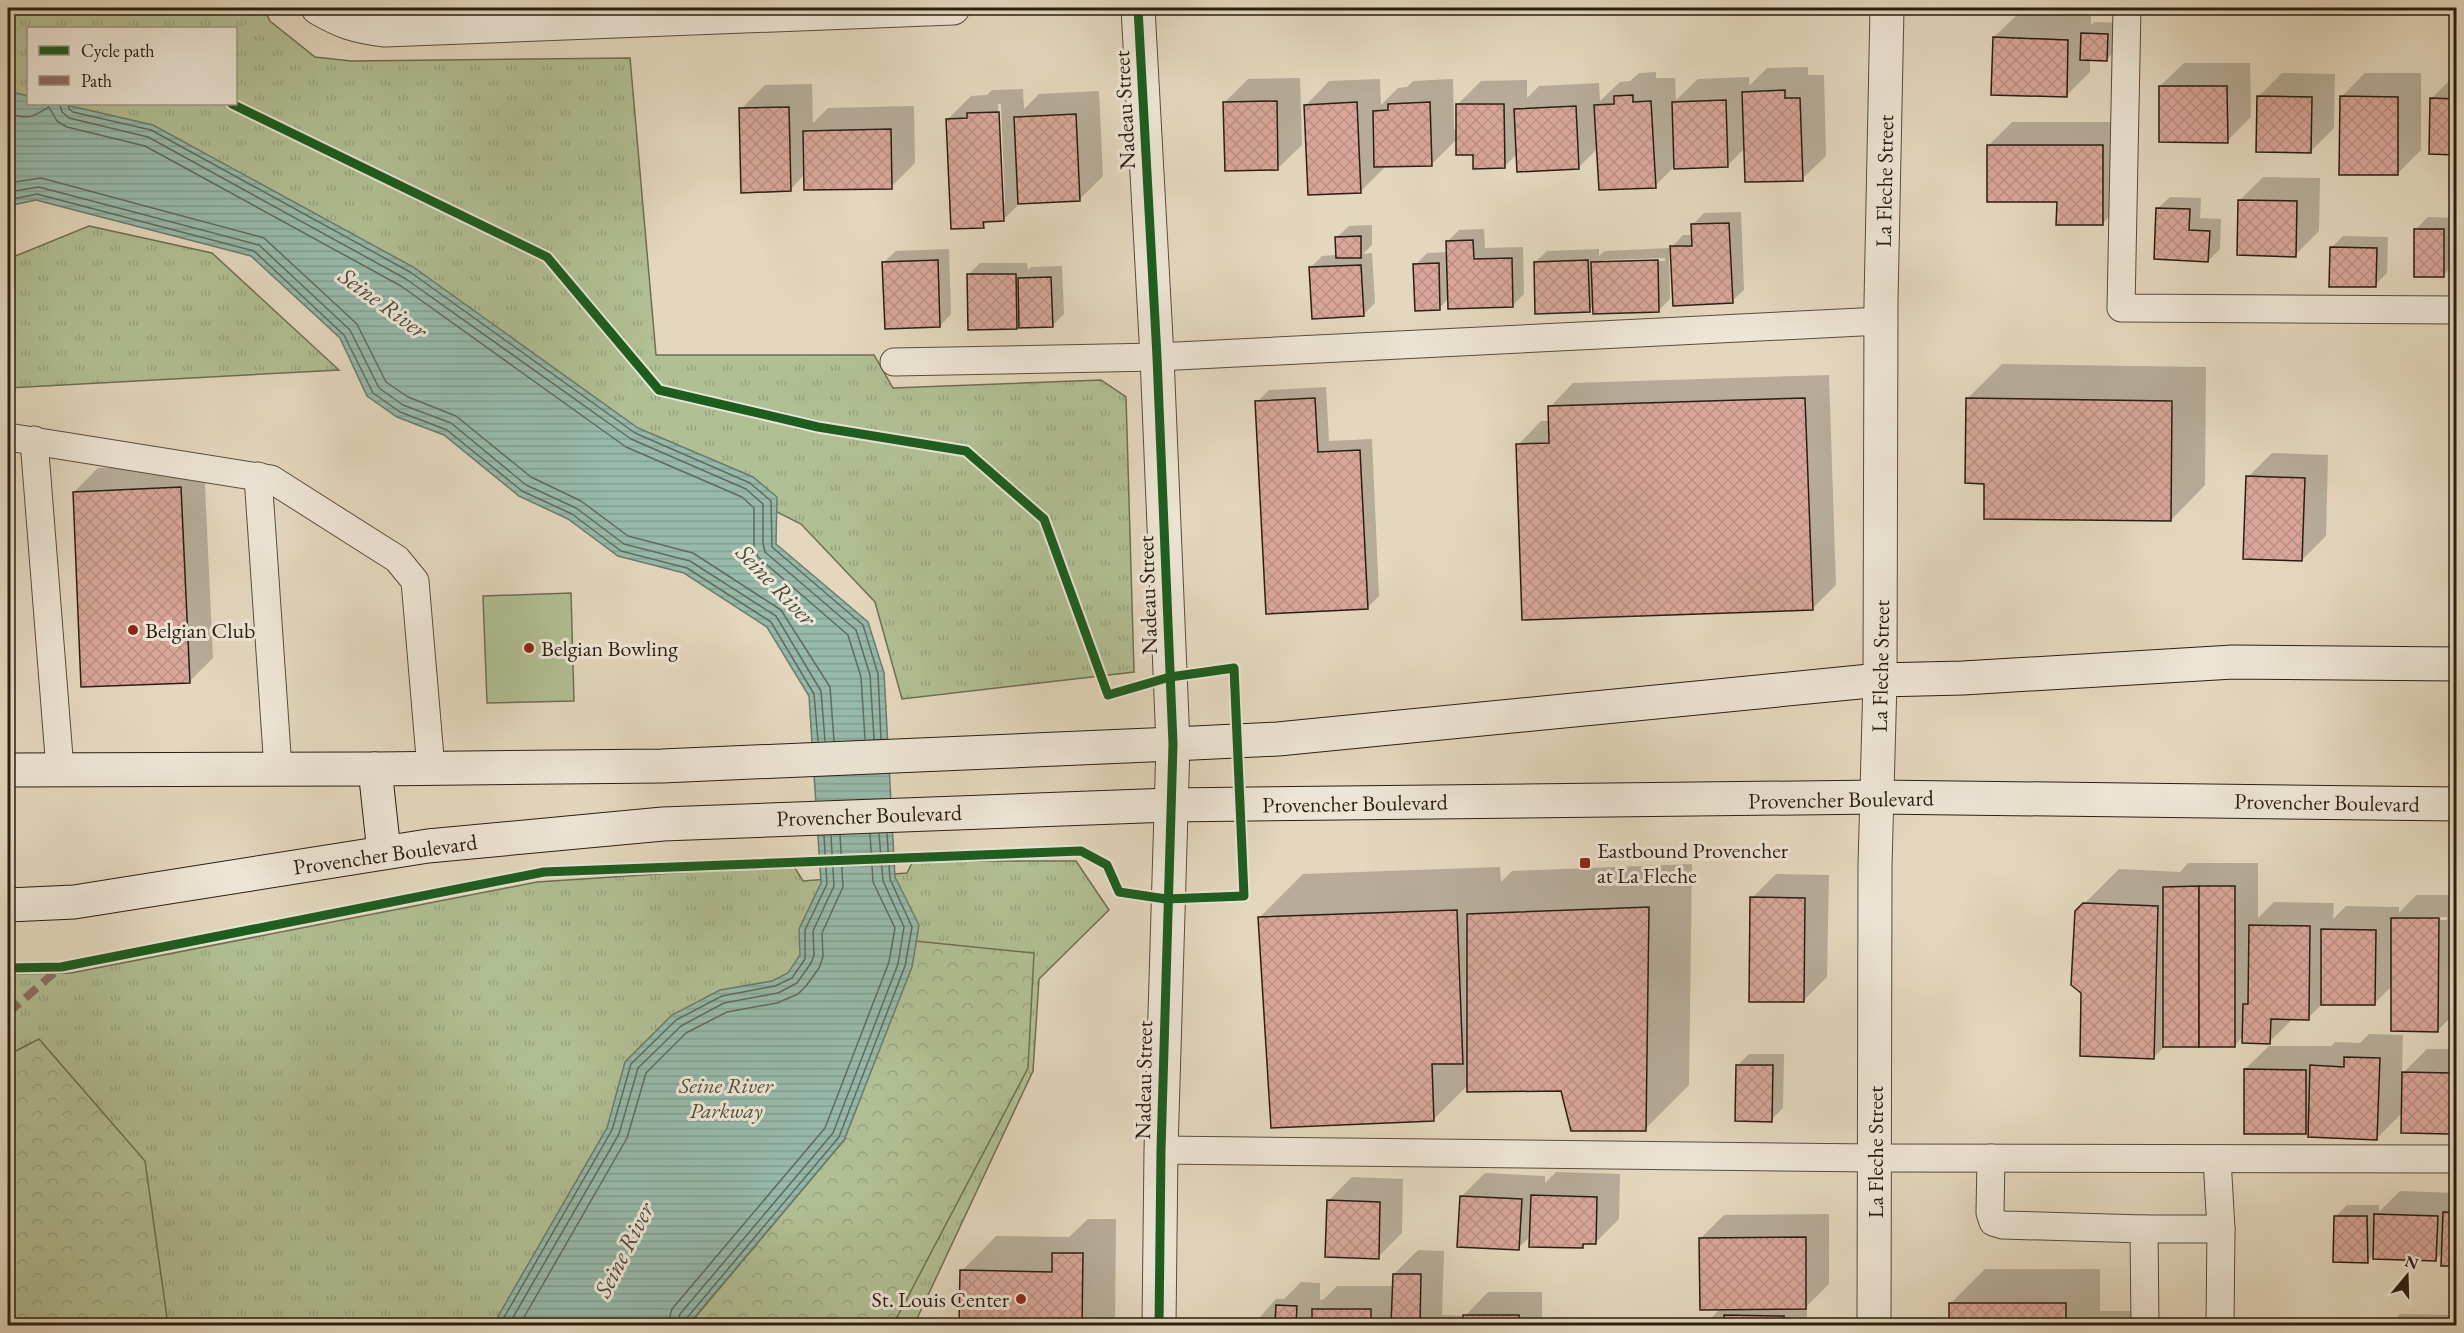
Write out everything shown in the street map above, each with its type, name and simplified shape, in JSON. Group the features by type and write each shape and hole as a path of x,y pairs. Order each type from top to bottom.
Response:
{"main road":[{"path":"318,8 338,20 357,27 385,30 953,8"},
{"name":"Nadeau Street","path":"1138,8 1157,357 1173,744 1161,1150 1159,1326"},
{"name":"La Fleche Street","path":"1874,1326 1875,866 1880,680 1881,321 1887,8"},
{"path":"8,770 375,770 662,766 1051,750 1278,739 1880,680 1963,678 2233,662 2457,664"},
{"path":"375,770 384,852"},
{"name":"Provencher Boulevard","path":"8,905 74,902 428,846 663,824 1047,808 1878,797 2457,804"}],"lane":[{"path":"2127,8 2121,309 2457,310"},
{"path":"894,362 1157,357 1881,321"},
{"path":"8,437 272,479 397,559 415,581 431,769"},
{"path":"34,440 60,770"},
{"path":"258,476 278,769"},
{"path":"1161,1150 1875,1158 2457,1159"},
{"path":"1991,1158 1989,1213 1994,1222 2003,1225 2221,1230"},
{"path":"2217,1158 2221,1230 2220,1326"},
{"path":"2144,1229 2145,1326"}],"green space":[{"path":"8,8 264,8 270,21 315,57 351,61 630,58 656,355 874,355 893,388 1101,380 1126,397 1134,672 902,699 875,602 801,524 653,450 8,111"},
{"path":"89,226 212,253 339,370 8,388 8,259"},
{"name":"Belgian Bowling","path":"571,593 574,701 487,703 483,596"},
{"name":"Seine River Parkway","path":"913,861 1076,861 1109,910 1039,979 1033,1071 914,1325 8,1325 8,974 71,973 537,882 793,865 803,881 907,873"},
{"path":"915,941 1034,953 1028,1068 893,1325 688,1326 844,1140 911,967"},
{"path":"39,1039 145,1161 168,1325 8,1325 8,1055"}],"water":[{"name":"Seine River","path":"8,91 27,96 27,105 66,105 153,125 413,267 638,428 753,477 777,497 776,544 868,622 884,673 895,877 919,925 912,967 844,1140 688,1325 493,1325 607,1128 625,1062 672,1015 720,990 772,981 788,973 800,955 799,929 821,883 809,696 767,627 684,573 618,556 568,519 519,496 444,435 397,417 367,396 340,338 251,256 36,200 8,206"}],"building":[{"path":"2081,33 2108,34 2107,61 2080,60"},
{"path":"1993,37 2068,40 2067,97 1991,95"},
{"path":"2159,86 2227,86 2228,143 2159,142"},
{"path":"1785,90 1785,98 1800,98 1803,181 1745,182 1742,92"},
{"path":"1633,95 1633,102 1651,101 1656,188 1599,190 1594,105 1614,104 1614,96"},
{"path":"2257,96 2312,97 2311,153 2256,152"},
{"path":"2340,96 2398,97 2398,175 2339,175"},
{"path":"2430,98 2456,99 2456,155 2429,154"},
{"path":"1726,100 1728,167 1674,169 1672,102"},
{"path":"1277,101 1278,170 1225,171 1223,102"},
{"path":"1357,102 1361,193 1308,195 1304,105"},
{"path":"1430,102 1432,166 1374,167 1373,111 1388,110 1388,104"},
{"path":"1456,104 1504,104 1505,168 1473,169 1473,155 1456,155"},
{"path":"1576,106 1579,169 1517,172 1514,109"},
{"path":"789,107 791,191 741,193 739,108"},
{"path":"999,112 1004,221 983,222 984,228 951,229 946,119 967,118 967,113"},
{"path":"1076,114 1080,201 1018,204 1014,117"},
{"path":"891,129 892,189 804,190 803,131"},
{"path":"1987,145 2103,145 2103,225 2056,225 2057,202 1987,202"},
{"path":"2238,200 2297,201 2296,257 2237,255"},
{"path":"2156,208 2190,209 2189,230 2210,231 2208,262 2154,259"},
{"path":"1729,223 1733,303 1673,306 1670,246 1692,246 1691,224"},
{"path":"2414,229 2444,229 2444,277 2414,277"},
{"path":"1361,236 1361,258 1336,258 1335,237"},
{"path":"1473,240 1474,259 1512,258 1513,307 1448,309 1446,241"},
{"path":"2330,247 2377,248 2376,287 2329,287"},
{"path":"938,260 940,327 885,329 882,262"},
{"path":"1588,260 1590,312 1535,314 1534,262"},
{"path":"1658,260 1659,312 1593,314 1591,262"},
{"path":"1439,263 1440,310 1415,311 1413,264"},
{"path":"1361,265 1364,316 1312,319 1309,267"},
{"path":"967,274 1016,274 1017,329 968,330"},
{"path":"1051,277 1053,327 1019,328 1018,278"},
{"path":"1315,398 1318,452 1360,450 1368,609 1266,614 1255,401"},
{"path":"1805,398 1813,610 1522,620 1516,444 1549,443 1548,406"},
{"path":"1966,398 2172,401 2171,521 1984,519 1984,484 1965,483"},
{"path":"2246,476 2305,478 2302,561 2243,559"},
{"name":"Belgian Club","path":"181,487 190,683 81,687 73,492"},
{"path":"2199,886 2199,1047 2163,1047 2163,887"},
{"path":"2199,886 2235,886 2235,1047 2199,1047"},
{"path":"1750,897 1805,898 1804,1002 1749,1002"},
{"path":"2083,903 2158,906 2154,1059 2080,1056 2081,993 2071,985 2075,911"},
{"path":"1649,907 1646,1131 1571,1131 1561,1091 1467,1092 1467,914"},
{"path":"1457,910 1463,1064 1432,1064 1434,1121 1271,1128 1258,917"},
{"path":"2391,918 2439,918 2438,1032 2391,1031"},
{"path":"2249,925 2310,926 2309,1020 2271,1019 2270,1044 2242,1043 2243,1004 2248,1004"},
{"path":"2321,929 2376,930 2375,1005 2321,1005"},
{"path":"2344,1057 2380,1058 2377,1140 2308,1137 2310,1065 2344,1067"},
{"path":"1736,1065 1773,1065 1772,1122 1735,1121"},
{"path":"2244,1069 2306,1070 2306,1134 2244,1134"},
{"path":"2402,1072 2451,1073 2450,1134 2401,1133"},
{"path":"2455,1073 2456,1128 2453,1128"},
{"path":"1531,1195 1597,1197 1596,1244 1583,1244 1583,1248 1529,1247"},
{"path":"1460,1196 1522,1199 1519,1250 1457,1247"},
{"path":"1327,1200 1380,1202 1379,1259 1325,1257"},
{"path":"2443,1212 2456,1213 2456,1266 2441,1266"},
{"path":"2374,1214 2438,1216 2436,1261 2373,1259"},
{"path":"2334,1216 2367,1216 2368,1263 2333,1262"},
{"path":"1806,1237 1806,1309 1700,1310 1699,1238"},
{"name":"St. Louis Center","path":"1052,1253 1083,1253 1082,1326 959,1326 960,1270 1052,1272"},
{"path":"1393,1274 1421,1274 1420,1326 1391,1326"},
{"path":"1949,1303 2066,1303 2066,1326 1949,1326"},
{"path":"1276,1305 1297,1306 1296,1323 1302,1322 1302,1326 1250,1326 1250,1322 1275,1323"},
{"path":"1312,1309 1371,1309 1371,1326 1312,1326"},
{"path":"1463,1315 1519,1315 1519,1326 1463,1326"},
{"path":"1724,1315 1784,1316 1784,1326 1724,1326"}],"marked path":[{"path":"8,1013 61,967"}],"cycle path":[{"path":"1138,8 1157,357 1173,744 1161,1150 1159,1326"},
{"path":"8,968 61,967 544,872 1081,851 1107,865 1119,892 1166,899 1244,896 1234,668 1170,677 1108,695 1044,519 966,451 818,427 659,390 547,257 234,105"}],"place":[{"name":"Belgian Club","path":"133,630"},
{"name":"Belgian Bowling","path":"529,648"},
{"name":"Eastbound Provencher at La Fleche","path":"1585,863"},
{"name":"St. Louis Center","path":"1021,1299"}]}
